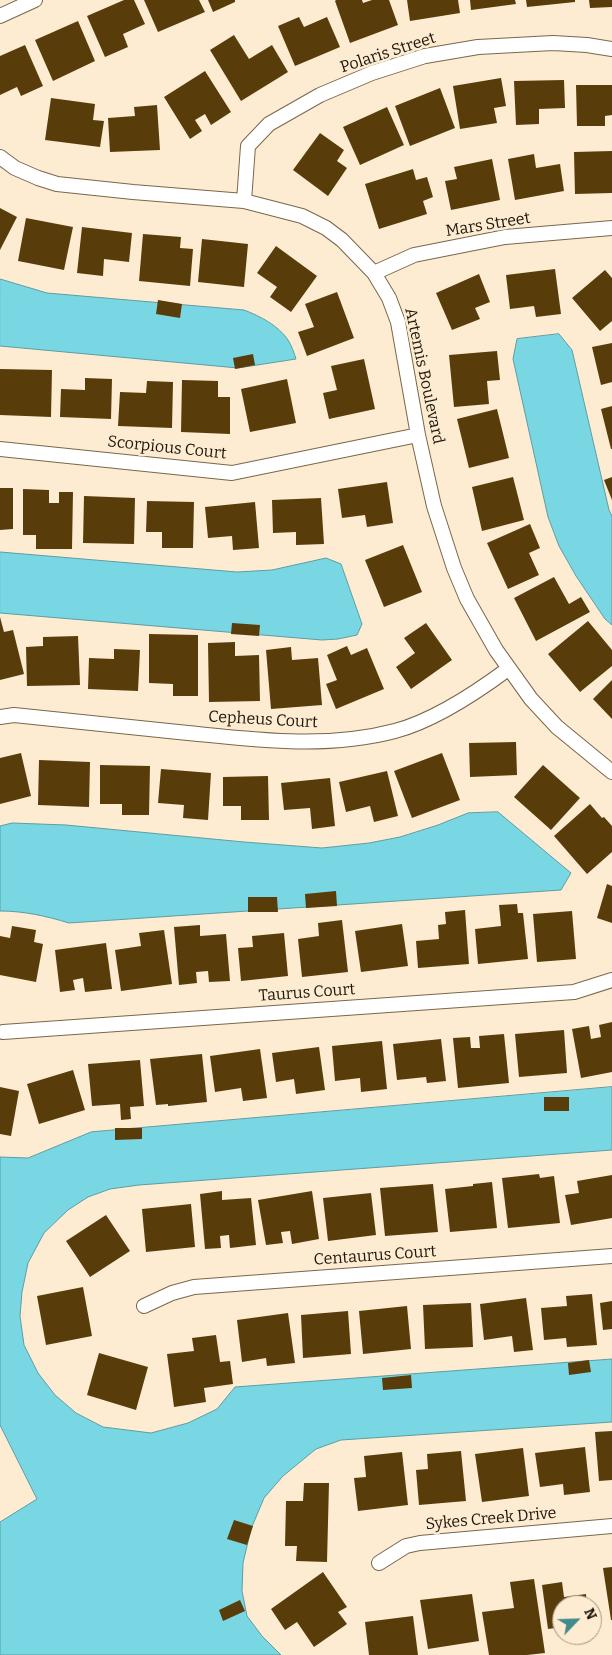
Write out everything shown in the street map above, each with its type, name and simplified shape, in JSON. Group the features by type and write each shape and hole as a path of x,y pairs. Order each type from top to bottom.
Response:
{"street":[{"path":"0,16 35,0"},
{"name":"Polaris Street","path":"244,201 248,146 269,124 320,95 372,73 425,56 478,47 553,43 612,49"},
{"name":"Artemis Boulevard","path":"0,157 15,168 57,184 244,201 302,216 326,228 342,240 374,273 389,298 398,322 418,435 434,506 454,568 481,626 508,669 531,699 557,727 612,772"},
{"name":"Mars Street","path":"374,273 414,256 505,237 612,228"},
{"name":"Scorpious Court","path":"0,449 232,472 418,435"},
{"name":"Cepheus Court","path":"0,716 267,741 311,742 357,739 396,731 418,723 485,686 508,669"},
{"name":"Taurus Court","path":"3,1032 574,992 612,980"},
{"name":"Centaurus Court","path":"144,1306 172,1293 194,1287 612,1256"},
{"name":"Sykes Creek Drive","path":"379,1563 406,1546 420,1543 612,1526"}],"water":[{"path":"0,279 47,293 244,310 263,318 280,330 293,349 296,359 238,368 0,346"},
{"path":"559,334 572,350 609,510 612,516 612,625 605,619 576,576 559,546 548,517 513,359 517,339"},
{"path":"0,552 237,572 272,570 326,558 341,564 362,624 357,635 322,640 0,613"},
{"path":"498,812 571,873 561,890 69,923 35,914 0,911 0,826 12,823 66,825 322,848 369,843 400,837 468,813"},
{"path":"612,1087 612,1150 139,1185 110,1189 88,1197 68,1210 44,1233 28,1263 22,1292 20,1316 24,1345 38,1373 55,1395 76,1413 103,1427 151,1433 188,1423 217,1409 235,1387 612,1359 612,1422 341,1440 316,1449 283,1476 264,1498 251,1529 243,1563 242,1591 247,1616 262,1636 281,1655 0,1655 0,1522 37,1499 0,1425 0,1157 28,1158 91,1132"}],"building":[{"path":"124,0 134,0 145,24 123,34 128,47 105,57 87,16"},
{"path":"144,0 199,0 205,12 158,32"},
{"path":"208,0 235,0 235,2 213,12"},
{"path":"336,0 362,0 363,3 372,0 389,0 398,25 350,43"},
{"path":"407,0 458,0 460,13 410,21"},
{"path":"470,0 515,0 516,4 471,10"},
{"path":"526,0 575,0 575,2 527,7"},
{"path":"589,0 612,0 612,7 590,8"},
{"path":"299,17 304,27 327,17 340,47 295,66 278,26"},
{"path":"78,21 95,61 53,81 35,40"},
{"path":"234,35 249,59 272,45 288,72 241,101 210,50"},
{"path":"25,45 43,86 21,96 17,87 0,95 0,56"},
{"path":"205,71 231,112 211,125 205,114 195,120 202,131 190,139 164,97"},
{"path":"501,78 506,106 494,108 497,123 460,129 453,86"},
{"path":"564,80 565,108 539,109 539,124 516,125 514,81"},
{"path":"576,85 612,85 612,115 605,116 605,126 577,126"},
{"path":"440,88 455,128 410,146 395,106"},
{"path":"51,98 95,104 93,120 104,121 100,147 45,140"},
{"path":"157,105 160,150 110,152 108,118 135,116 134,107"},
{"path":"387,107 404,145 360,165 343,127"},
{"path":"320,133 344,150 337,161 347,168 328,196 293,170"},
{"path":"612,151 612,193 575,194 574,152"},
{"path":"534,154 536,168 560,164 564,191 515,200 508,159"},
{"path":"492,159 500,200 451,210 445,181 457,179 454,167"},
{"path":"413,169 416,180 427,177 433,197 423,201 427,214 379,229 365,184"},
{"path":"0,208 17,217 0,250"},
{"path":"26,218 73,227 64,270 18,261"},
{"path":"82,227 132,233 129,262 104,259 103,276 77,273"},
{"path":"143,234 181,237 180,248 193,249 190,286 139,281"},
{"path":"202,239 248,244 244,287 198,282"},
{"path":"276,246 317,276 291,312 270,297 277,287 257,273"},
{"path":"555,269 561,314 536,317 534,306 510,309 506,275"},
{"path":"605,270 612,278 612,321 600,331 572,298"},
{"path":"479,274 490,302 475,308 480,319 452,330 436,293"},
{"path":"337,292 354,338 307,356 298,332 314,327 305,304"},
{"path":"158,300 182,304 180,318 156,314"},
{"path":"612,343 612,382 601,385 592,347"},
{"path":"497,351 500,380 487,381 489,404 454,407 449,355"},
{"path":"253,354 255,365 235,369 233,358"},
{"path":"364,359 375,409 329,419 323,393 337,390 331,366"},
{"path":"0,369 52,370 51,417 0,415"},
{"path":"85,378 112,379 111,419 60,417 61,389 85,390"},
{"path":"287,379 296,423 250,432 241,389"},
{"path":"182,380 218,381 218,397 230,397 230,434 181,432"},
{"path":"147,381 173,382 172,428 118,426 120,392 146,393"},
{"path":"612,406 612,449 611,449 601,409"},
{"path":"497,409 509,458 469,468 457,419"},
{"path":"513,477 524,520 482,531 472,487"},
{"path":"612,477 612,500 604,480"},
{"path":"387,482 393,523 367,527 365,515 342,518 338,489"},
{"path":"0,488 13,488 13,529 0,530"},
{"path":"23,489 49,490 49,503 59,503 59,492 73,492 72,549 36,549 36,535 23,535"},
{"path":"84,496 135,498 134,544 83,543"},
{"path":"321,498 324,544 296,545 296,532 273,533 272,500"},
{"path":"147,501 194,502 193,548 162,548 162,532 146,532"},
{"path":"255,502 259,548 233,550 232,536 208,538 205,507"},
{"path":"530,524 540,548 529,553 539,575 508,589 487,543"},
{"path":"403,545 422,592 384,607 365,560"},
{"path":"554,577 569,604 581,597 590,612 536,641 514,598"},
{"path":"0,617 4,632 13,630 24,674 0,680"},
{"path":"588,621 612,650 612,666 580,692 548,654"},
{"path":"232,623 260,625 259,636 231,634"},
{"path":"426,623 452,660 411,689 396,667 415,653 404,638"},
{"path":"149,634 198,635 198,696 173,696 173,684 149,683"},
{"path":"78,636 80,685 27,686 26,647 43,646 43,637"},
{"path":"235,642 235,656 259,655 260,701 209,702 208,643"},
{"path":"347,646 351,655 367,648 384,689 336,709 326,684 337,680 327,655"},
{"path":"291,647 292,660 318,658 322,705 271,709 266,650"},
{"path":"114,649 140,650 138,691 88,689 89,658 114,659"},
{"path":"612,680 612,719 593,699"},
{"path":"516,742 517,775 470,777 469,743"},
{"path":"21,753 31,796 0,804 0,758"},
{"path":"442,753 460,800 412,818 394,771"},
{"path":"39,760 90,762 89,807 38,805"},
{"path":"100,765 150,766 149,815 122,815 122,804 100,804"},
{"path":"543,765 580,798 551,830 514,797"},
{"path":"161,769 211,773 208,820 183,818 184,805 158,803"},
{"path":"387,771 398,816 374,822 370,806 346,812 339,782"},
{"path":"268,776 269,820 241,820 241,806 223,806 223,777"},
{"path":"330,778 335,826 312,829 310,808 284,810 281,783"},
{"path":"590,804 612,826 612,852 587,874 554,836"},
{"path":"607,884 612,886 612,923 597,918"},
{"path":"336,891 337,906 306,908 305,894"},
{"path":"248,897 277,897 278,912 248,912"},
{"path":"517,904 518,913 523,913 528,959 478,964 475,929 501,926 499,905"},
{"path":"465,910 469,964 418,968 416,941 439,939 438,925 446,924 445,912"},
{"path":"572,911 576,959 537,962 533,914"},
{"path":"342,920 348,972 302,977 298,939 319,936 318,923"},
{"path":"402,924 408,966 361,972 355,931"},
{"path":"200,925 200,936 226,934 230,981 209,982 208,971 196,972 197,983 179,985 174,927"},
{"path":"12,926 36,930 34,942 43,944 36,982 0,975 0,936 10,938"},
{"path":"164,930 172,984 121,991 115,950 141,946 139,933"},
{"path":"284,933 288,976 241,981 238,948 253,947 252,936"},
{"path":"106,943 112,989 85,992 83,978 73,980 75,990 60,992 55,950"},
{"path":"612,1022 612,1072 581,1078 572,1029 589,1026 591,1039 601,1037 599,1025"},
{"path":"564,1030 567,1073 519,1077 515,1034"},
{"path":"504,1034 509,1083 458,1088 453,1038 470,1037 471,1048 480,1048 479,1036"},
{"path":"441,1039 446,1081 427,1083 426,1077 397,1080 393,1044"},
{"path":"382,1041 387,1089 361,1092 360,1078 335,1081 332,1046"},
{"path":"319,1047 325,1090 296,1094 294,1079 276,1082 272,1053"},
{"path":"260,1049 267,1098 243,1101 241,1088 215,1092 210,1056"},
{"path":"202,1054 207,1102 168,1106 168,1104 156,1105 150,1059"},
{"path":"140,1060 144,1106 130,1107 131,1119 121,1120 120,1104 92,1106 88,1064"},
{"path":"73,1070 85,1110 39,1124 27,1084"},
{"path":"0,1087 19,1091 11,1136 0,1134"},
{"path":"544,1097 569,1097 569,1111 544,1111"},
{"path":"115,1128 142,1128 142,1139 115,1140"},
{"path":"539,1174 540,1178 554,1176 560,1223 508,1228 502,1178"},
{"path":"612,1175 612,1218 571,1225 565,1195 579,1193 577,1181"},
{"path":"492,1182 497,1228 450,1232 445,1189"},
{"path":"433,1184 438,1232 385,1236 380,1188"},
{"path":"222,1191 222,1200 251,1198 256,1245 230,1248 229,1235 220,1236 221,1248 205,1249 200,1194"},
{"path":"312,1191 319,1239 292,1244 290,1231 281,1232 283,1243 266,1245 258,1200"},
{"path":"371,1193 376,1235 328,1241 323,1198"},
{"path":"191,1204 195,1247 146,1252 142,1209"},
{"path":"106,1215 130,1251 90,1277 66,1241"},
{"path":"83,1287 92,1336 46,1345 37,1296"},
{"path":"592,1294 597,1345 567,1347 566,1338 544,1340 541,1308 567,1306 566,1296"},
{"path":"526,1298 533,1350 514,1352 512,1336 484,1340 480,1304"},
{"path":"612,1301 612,1329 603,1330 600,1303"},
{"path":"471,1303 473,1347 425,1349 423,1305"},
{"path":"407,1306 411,1349 363,1354 359,1311"},
{"path":"348,1311 351,1354 303,1358 301,1315"},
{"path":"288,1313 295,1363 267,1366 266,1358 242,1362 237,1320"},
{"path":"216,1335 220,1362 230,1361 233,1384 204,1388 206,1402 174,1407 167,1354 194,1351 192,1338"},
{"path":"99,1353 148,1367 136,1410 87,1395"},
{"path":"589,1360 591,1372 569,1375 568,1363"},
{"path":"411,1375 412,1388 383,1390 382,1378"},
{"path":"612,1431 612,1480 599,1481 595,1432"},
{"path":"585,1447 590,1492 564,1495 563,1484 540,1487 535,1453"},
{"path":"523,1448 529,1496 482,1502 475,1454"},
{"path":"461,1451 466,1501 419,1505 416,1470 428,1469 427,1454"},
{"path":"402,1452 408,1505 358,1511 354,1478 366,1477 364,1456"},
{"path":"304,1483 329,1483 327,1562 296,1561 297,1546 285,1546 286,1501 303,1501"},
{"path":"234,1520 253,1526 247,1545 227,1539"},
{"path":"612,1567 612,1620 611,1620 603,1568"},
{"path":"323,1572 347,1607 338,1612 347,1624 314,1647 297,1622 285,1630 271,1609"},
{"path":"534,1579 545,1653 489,1655 482,1612 514,1608 510,1582"},
{"path":"562,1582 564,1595 552,1595 552,1628 548,1629 542,1585"},
{"path":"472,1594 479,1641 428,1649 420,1600"},
{"path":"240,1600 245,1611 223,1621 219,1610"},
{"path":"413,1616 418,1655 369,1655 365,1622"}]}
